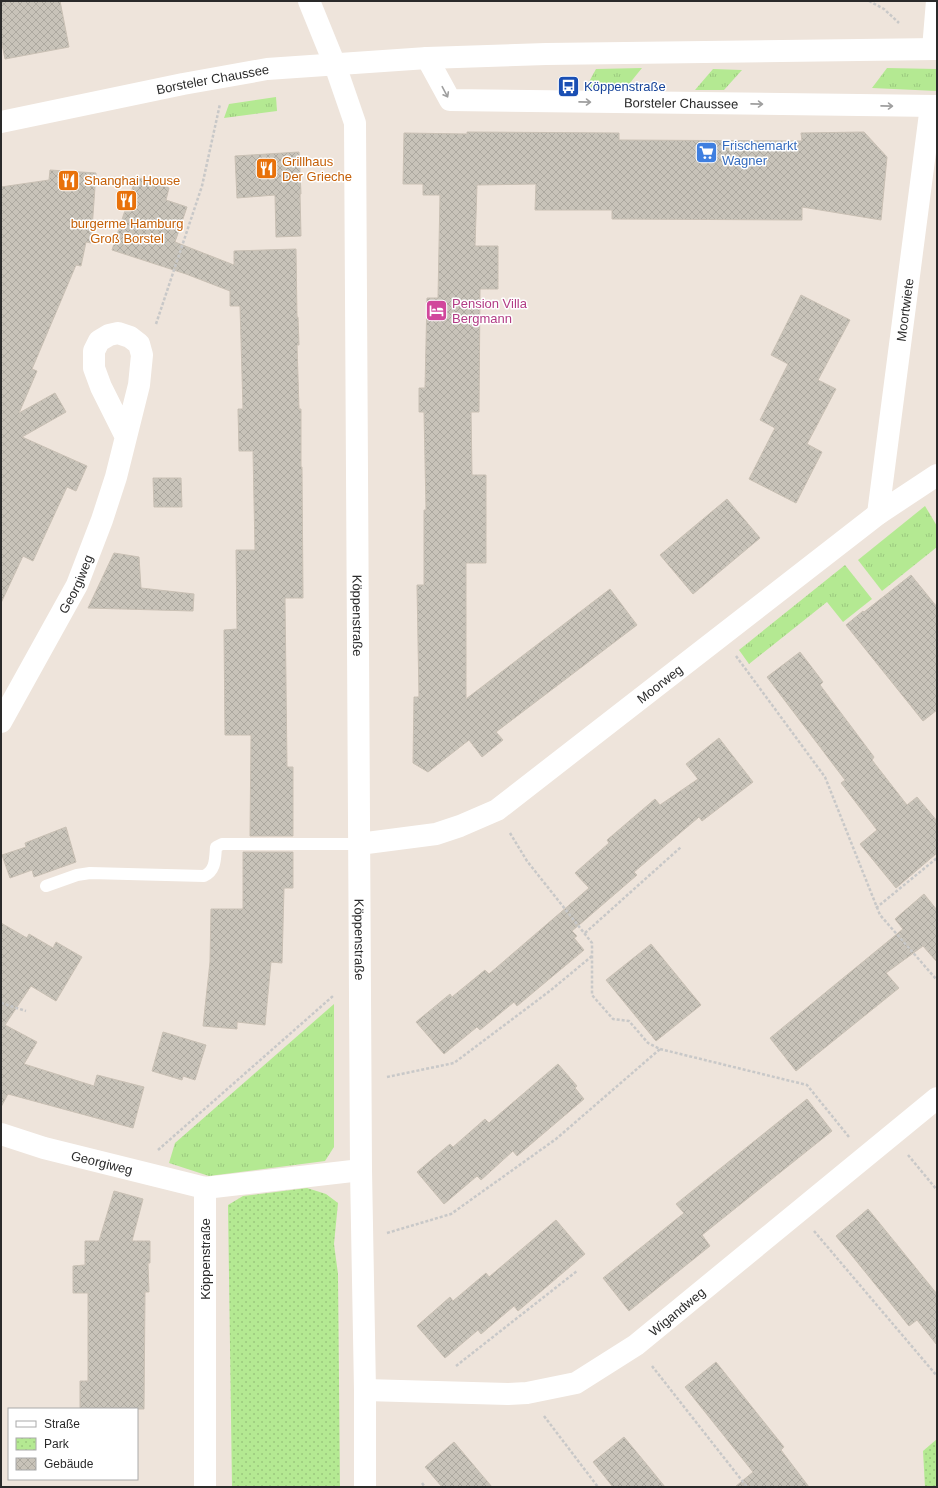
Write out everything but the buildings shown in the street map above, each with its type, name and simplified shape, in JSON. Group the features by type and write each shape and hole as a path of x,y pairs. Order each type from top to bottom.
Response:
{"street":[{"name":"Köppenstraße","path":"310,1 335,65 355,123 361,1170 366,1487"},
{"path":"935,49 937,1"},
{"name":"Borsteler Chaussee","path":"1,122 267,69 427,58 546,54 935,49"},
{"name":"Borsteler Chaussee","path":"427,58 450,100 934,106"},
{"name":"Moortwiete","path":"878,514 934,106"},
{"path":"126,435 101,387 94,368 94,352 99,341 109,335 118,333 130,337 139,344 142,355"},
{"name":"Georgiweg","path":"1,722 77,585 102,520 116,477 139,385 142,355"},
{"name":"Moorweg","path":"359,844 436,834 460,826 497,810 878,514 937,475"},
{"name":"Wigandweg","path":"365,1390 508,1394 527,1393 576,1383 636,1345 937,1098"},
{"name":"Georgiweg","path":"1,1134 44,1148 205,1188"},
{"path":"205,1188 361,1170"},
{"name":"Köppenstraße","path":"205,1188 205,1487"}],"lane":[{"path":"46,886 77,875 90,873 204,876 209,874 214,868 216,847 222,844 359,844"}],"path":[{"path":"142,355 154,330 202,186 226,77"},
{"path":"721,636 825,777 880,915 937,980"},
{"path":"497,810 527,861 592,943 592,995 613,1019 629,1021 648,1043 660,1049 807,1085 866,1157"},
{"path":"585,933 681,847"},
{"path":"876,908 937,858"},
{"path":"361,1082 454,1063 551,990 592,956"},
{"path":"134,1170 361,972"},
{"path":"1,1003 26,1011"},
{"path":"363,1241 451,1214 556,1139 660,1049"},
{"path":"892,1136 937,1190"},
{"path":"798,1212 937,1376"},
{"path":"454,1367 577,1271"},
{"path":"636,1345 747,1487"},
{"path":"527,1393 598,1487"},
{"path":"422,1483 425,1487"}],"green space":[{"path":"642,68 625,89 584,91 596,69"},
{"path":"887,68 937,69 937,91 872,88"},
{"path":"713,69 742,70 724,90 695,90"},
{"path":"276,97 277,111 224,118 229,104"},
{"path":"925,506 937,526 937,547 882,591 858,560"},
{"path":"845,565 872,599 843,622 827,602 749,664 739,650"},
{"path":"334,1004 334,1147 325,1161 209,1176 169,1163 175,1143"},
{"path":"307,1188 326,1194 338,1203 334,1244 338,1274 340,1487 232,1487 228,1205 243,1196"},
{"path":"937,1439 937,1487 925,1487 923,1451"}],"place":[{"name":"Köppenstraße","path":"569,86"},
{"name":"Frischemarkt Wagner","path":"707,152"},
{"name":"Grillhaus Der Grieche","path":"266,168"},
{"name":"Shanghai House","path":"68,180"},
{"name":"burgerme Hamburg Groß Borstel","path":"127,201"},
{"name":"Pension Villa Bergmann","path":"437,310"}]}
